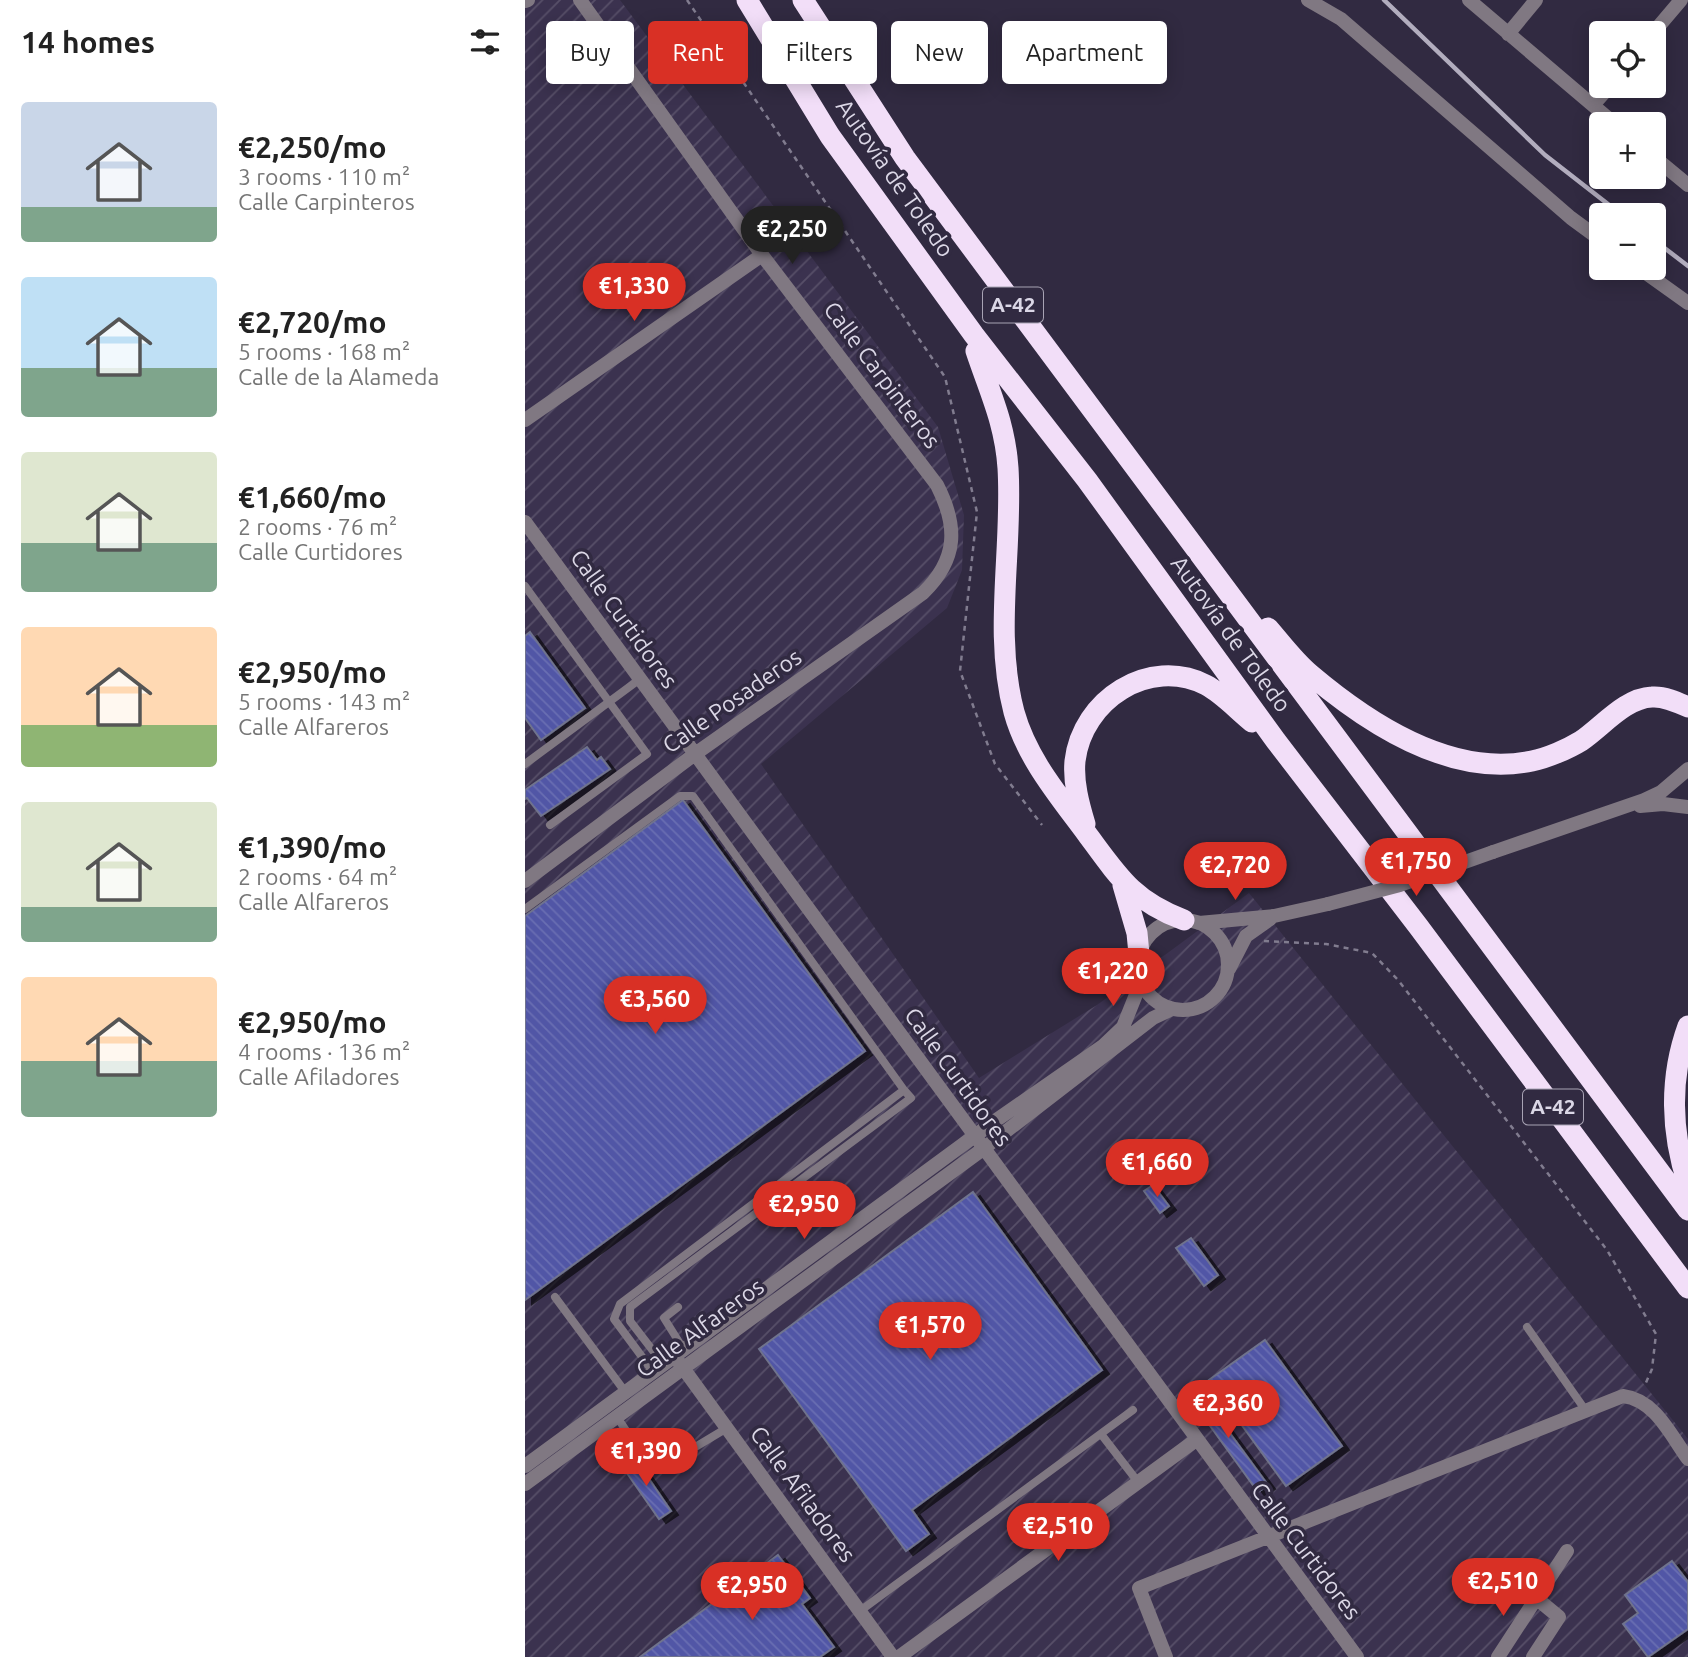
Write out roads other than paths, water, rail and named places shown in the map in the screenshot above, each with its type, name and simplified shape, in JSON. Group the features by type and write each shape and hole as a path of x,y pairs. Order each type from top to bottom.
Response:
{"highway":[{"name":"Autovía de Toledo","path":"747,0 830,136 974,335 1087,480 1276,741 1418,926 1688,1288"},
{"name":"Autovía de Toledo","path":"803,0 905,158 1688,1210"},
{"path":"974,335 976,353 1002,422 1008,470 1004,648 1014,713 1041,771 1123,884 1146,903 1191,921"},
{"path":"1233,602 1250,609 1309,674 1348,703 1418,745 1459,759 1497,765 1534,761 1579,742 1635,700 1661,697 1688,707"},
{"path":"1089,836 1076,782 1075,761 1080,742 1096,711 1123,687 1161,677 1183,678 1206,685 1276,741"},
{"path":"1123,884 1137,933 1139,954"},
{"path":"1688,1026 1676,1065 1674,1100 1679,1157 1688,1184"}],"street":[{"name":"Calle Carpinteros","path":"580,0 762,255 937,485 951,512 951,548"},
{"path":"1308,0 1341,19 1589,231"},
{"path":"1469,0 1601,112"},
{"path":"1508,34 1536,0"},
{"path":"1663,21 1681,0"},
{"path":"1593,105 1599,98"},
{"path":"1666,164 1685,176"},
{"path":"525,420 762,255"},
{"path":"1656,280 1688,303"},
{"name":"Calle Curtidores","path":"525,522 1357,1657"},
{"name":"Calle Posaderos","path":"525,881 695,754 923,593 940,577 951,548"},
{"path":"1274,916 1246,936 1213,999 1187,1010 1173,1009 1148,994 1141,982 1139,954 1145,940 1155,929 1169,922 1274,916 1400,885 1622,809 1661,792 1688,769"},
{"path":"1622,809 1663,804 1688,807"},
{"path":"1191,921 1212,931 1222,942 1227,957 1227,972"},
{"name":"Calle Alfareros","path":"525,1484 617,1418 673,1363 974,1136 1103,1046 1123,1027 1141,982"},
{"name":"Calle Alfareros","path":"525,1466 626,1393 983,1149 1153,1018 1173,1009"},
{"name":"Calle Afiladores","path":"673,1363 727,1428 894,1657"},
{"path":"1166,1657 1139,1588 1623,1396 1639,1398 1650,1407 1688,1459"},
{"path":"899,1657 1196,1440"},
{"path":"1498,1657 1567,1551"},
{"path":"1533,1657 1559,1617 1537,1598"}],"lane":[{"path":"525,586 647,754 550,825"},
{"path":"525,764 640,679"},
{"path":"525,909 680,796 693,796 911,1098 630,1307 630,1321 673,1363"},
{"path":"673,1363 614,1318 619,1304 905,1090"},
{"path":"555,1297 626,1393"},
{"path":"673,1363 664,1318 678,1307"},
{"path":"1527,1327 1586,1411"},
{"path":"860,1611 1133,1410"},
{"path":"617,1418 627,1432 633,1435 697,1446 727,1428"},
{"path":"1101,1434 1138,1482"}],"railway":[{"path":"1384,0 1545,155 1607,203"},
{"path":"1666,249 1688,266"}]}
